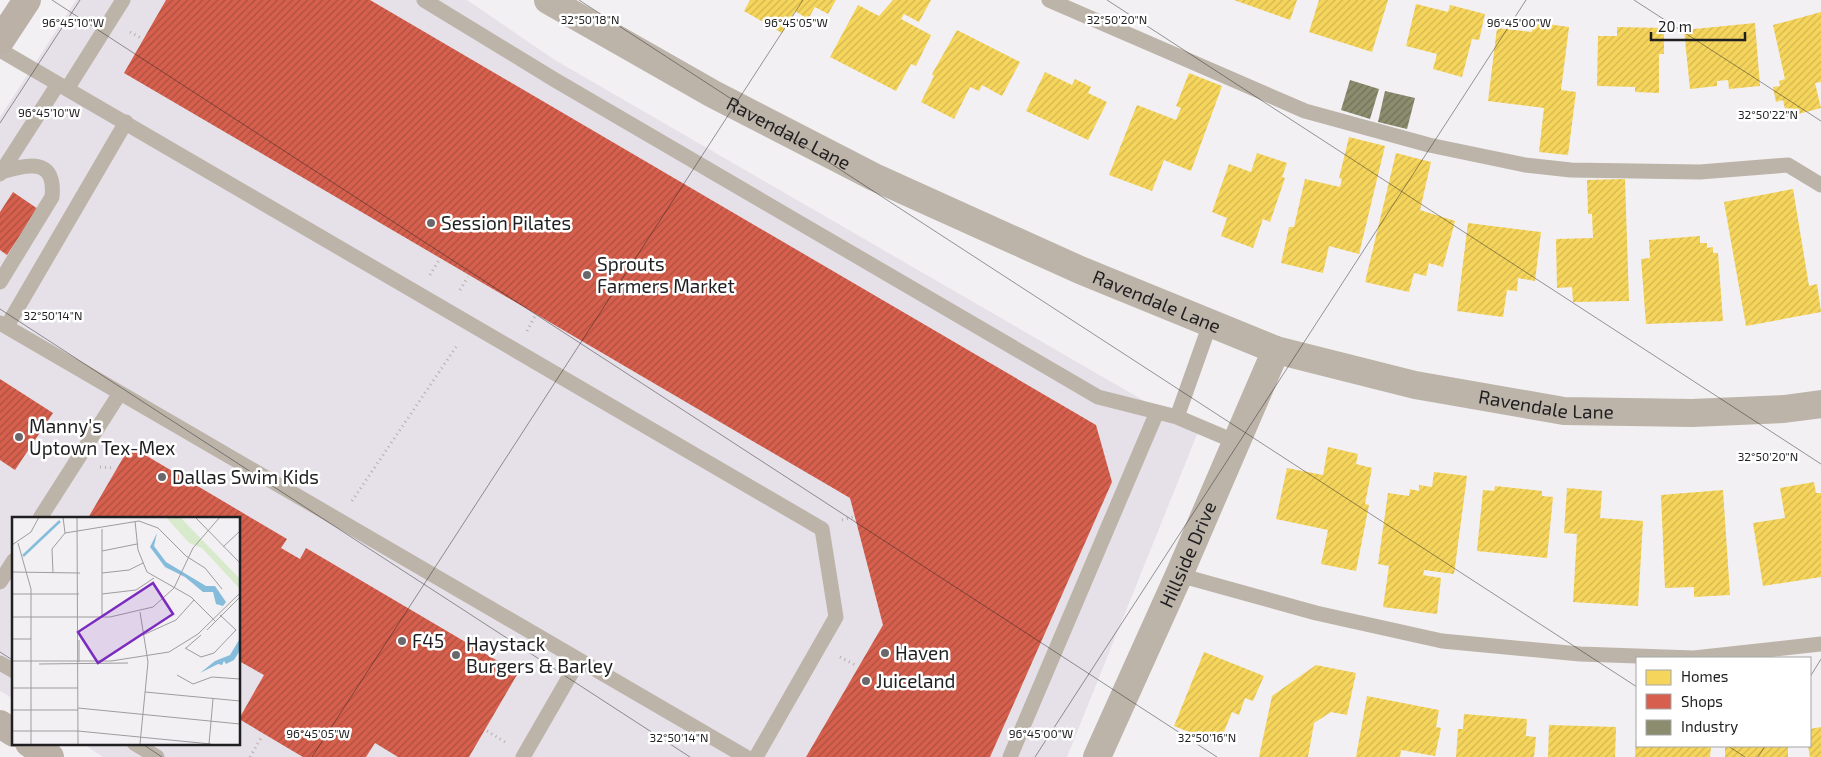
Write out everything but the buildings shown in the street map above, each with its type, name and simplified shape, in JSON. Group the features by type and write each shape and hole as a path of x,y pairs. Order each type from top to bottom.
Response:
{"main road":[{"path":"0,41 26,0"},
{"path":"0,724 12,732"},
{"path":"30,744 50,757"}],"street":[{"name":"Ravendale Lane","path":"548,0 577,8 713,94 874,177 1080,270 1276,350 1415,385 1564,411 1692,413 1784,409 1821,404"},
{"name":"Hillside Drive","path":"1096,757 1179,575 1276,350"}],"lane":[{"path":"1,173 123,0"},
{"path":"424,0 563,86 1098,397 1177,417 1236,442"},
{"path":"1049,0 1305,111 1429,145 1526,165 1571,170 1700,172 1788,165 1821,185"},
{"path":"0,50 822,529 836,617 756,757"},
{"path":"126,122 3,324 746,757"},
{"path":"0,282 52,197 53,186 44,169 36,165 26,165 1,173"},
{"path":"1177,417 1210,324"},
{"path":"41,517 120,393"},
{"path":"1010,757 1157,412"},
{"path":"0,582 12,563"},
{"path":"1179,575 1316,613 1442,640 1580,654 1666,657"},
{"path":"1703,657 1821,644"},
{"path":"523,757 579,660"},
{"path":"0,662 12,670"},
{"path":"136,744 157,757"}],"path":[{"path":"349,507 462,337"},
{"path":"250,757 261,738"}],"shaded area":[{"path":"76,0 467,0 555,60 1198,432 1067,757 103,757 84,744 240,744 240,517 12,517 12,698 0,691 0,117"}],"place":[{"name":"Session Pilates","path":"431,223"},
{"name":"Sprouts Farmers Market","path":"587,275"},
{"name":"Manny's Uptown Tex-Mex","path":"19,437"},
{"name":"Dallas Swim Kids","path":"162,477"},
{"name":"F45","path":"402,641"},
{"name":"Haven","path":"885,653"},
{"name":"Haystack Burgers & Barley","path":"456,655"},
{"name":"Juiceland","path":"866,681"}]}
